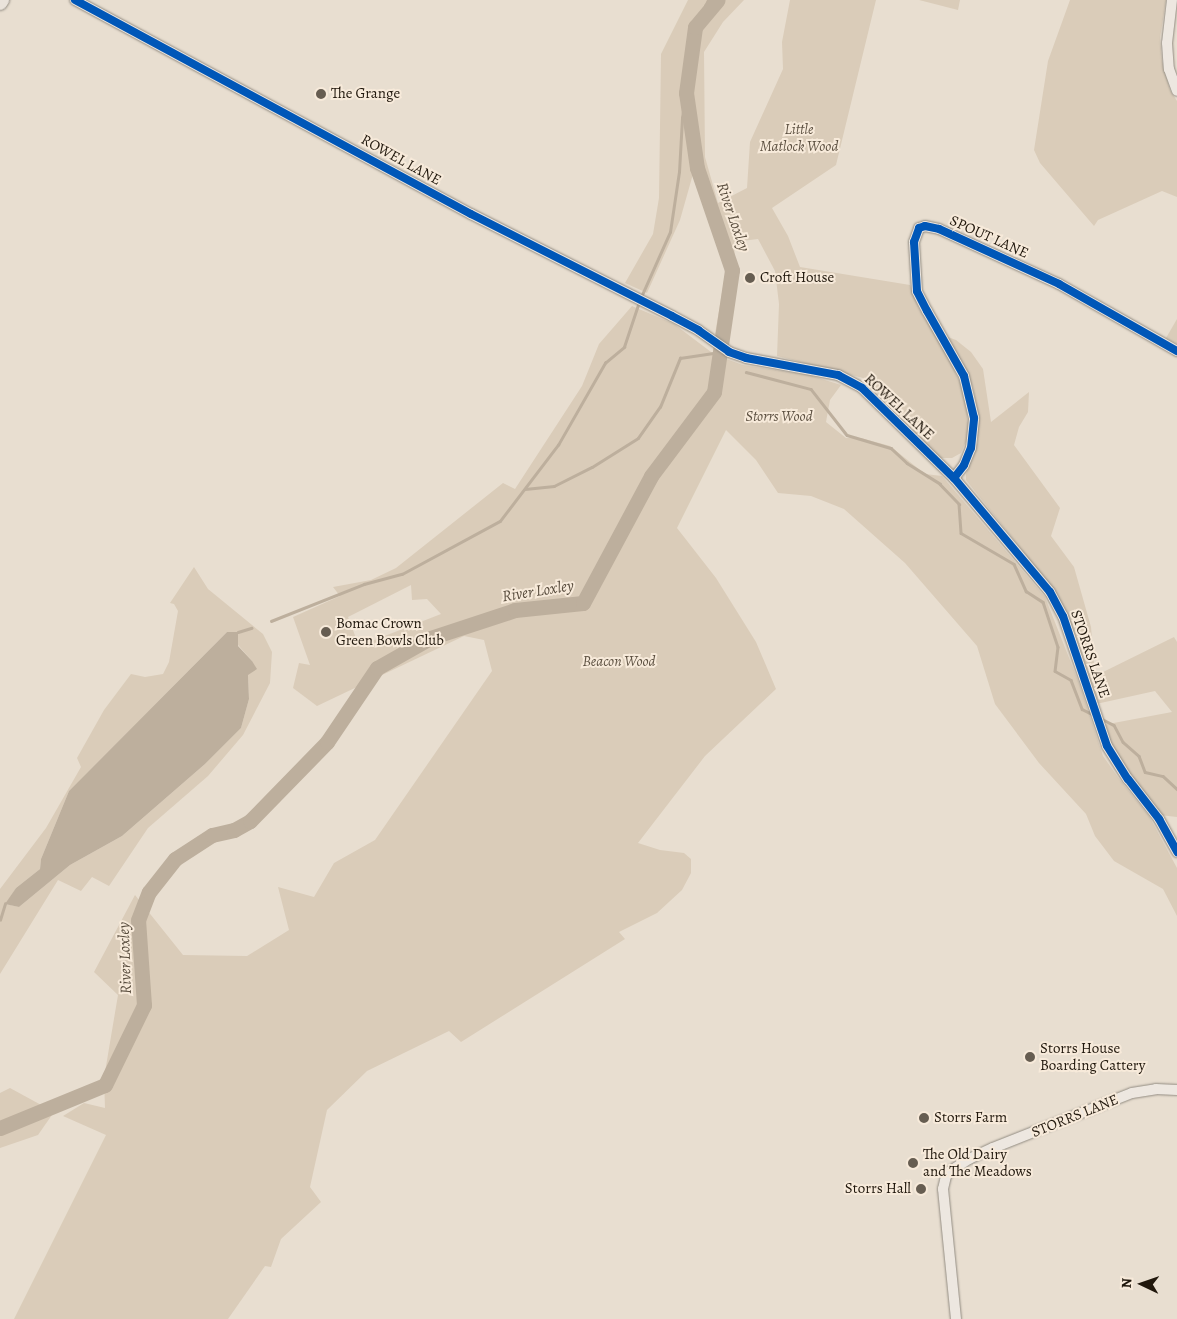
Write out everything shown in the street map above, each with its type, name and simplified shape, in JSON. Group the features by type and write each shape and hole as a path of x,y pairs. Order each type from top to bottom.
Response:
{"street":[{"name":"ROWEL LANE","path":"75,0 471,214 634,299 646,303 698,330 729,352 746,358 830,373 853,382 862,388 954,478"},
{"path":"1172,0 1172,28 1167,57 1177,91"},
{"name":"SPOUT LANE","path":"954,478 964,464 971,448 974,418 964,376 926,311 918,290 914,242 919,228 925,226 939,229 1059,284 1177,351"},
{"name":"STORRS LANE","path":"954,478 1050,592 1057,604 1107,746 1117,764 1159,819 1177,852"},
{"name":"STORRS LANE","path":"956,1319 944,1189 946,1176 949,1172 986,1150 1132,1093 1156,1089 1177,1090"}],"green space":[{"name":"Little Matlock Wood","path":"688,0 744,0 723,22 704,52 705,157 718,203 747,188 750,142 783,69 782,42 790,0 876,0 836,165 772,208 788,236 800,267 910,285 919,309 941,343 965,393 969,434 961,453 952,458 939,458 863,378 777,356 779,304 775,271 758,239 734,242 735,261 729,340 715,334 726,269 693,174 680,220 647,293 625,283 653,234 659,198 661,54"},
{"path":"919,0 960,0 958,10"},
{"path":"1070,0 1166,0 1160,38 1162,61 1170,90 1177,101 1177,197 1162,191 1098,220 1094,226 1040,163 1034,150 1048,61"},
{"name":"Beacon Wood","path":"632,306 674,324 715,355 743,365 809,375 841,385 830,400 826,422 846,438 861,438 890,446 925,474 942,476 1045,597 1079,683 1103,756 1149,816 1177,868 1177,916 1163,889 1114,861 1095,836 1086,814 1039,763 995,704 977,646 905,563 844,509 811,496 778,493 756,460 726,430 677,528 716,578 756,642 776,689 705,756 638,843 660,850 684,853 691,859 691,873 682,890 657,913 619,932 625,939 461,1042 449,1031 367,1071 327,1110 310,1187 321,1202 281,1239 271,1267 265,1266 228,1319 14,1319 106,1135 63,1116 84,1103 105,1108 104,1078 118,995 94,972 135,895 183,955 247,956 289,930 278,887 314,897 334,863 375,840 492,671 484,640 464,636 317,706 293,688 299,663 310,665 293,617 340,596 333,587 371,580 396,568 503,483 515,489 582,386 599,344","holes":["411,585 412,600 427,599 441,614 359,646 348,617"]},
{"path":"1177,319 1177,344 1166,338"},
{"path":"945,336 956,340 971,352 983,369 991,422 1029,392 1028,412 1019,427 1014,445 1060,508 1051,536 1074,567 1091,627 1095,676 1174,637 1177,642 1177,817 1160,815 1120,763 1103,725 1172,712 1155,691 1096,704 1058,595 966,480 966,474 978,442 978,417 973,387"},
{"path":"194,567 208,589 263,634 272,652 270,683 243,735 208,776 148,828 109,886 92,877 81,891 58,880 0,974 0,889 46,828 81,767 77,758 104,710 131,674 145,677 163,674 169,662 178,611 174,604 170,603","holes":["227,632 238,632 238,645 252,661 248,674 249,699 241,728 205,764 122,836 70,865 19,907 6,904 16,888 40,869 41,859 69,791"]},
{"path":"10,1088 54,1112 38,1135 0,1148 0,1093"}],"shaded area":[{"path":"227,632 238,632 238,646 257,669 248,675 249,699 241,728 205,764 122,836 70,865 19,907 5,904 16,888 40,869 41,859 69,791"}],"waterway":[{"path":"705,15 705,6 708,0"},
{"name":"River Loxley","path":"0,1128 105,1085 144,1005 138,920 149,892 175,859 212,835 234,830 250,821 327,742 377,668 430,638 515,610 583,603 651,476 714,392 732,270 697,168 686,93 695,27 718,0"},
{"path":"641,297 670,232 679,172 682,118 686,93"},
{"path":"271,621 364,584 402,574 500,521 558,445 605,363 624,347 639,302"},
{"path":"525,489 554,486 592,467 638,438 660,407 680,358 720,352"},
{"path":"746,372 811,389 847,435 891,448 907,463 940,484 959,504 961,533 1014,564 1026,591 1043,602 1058,647 1055,671 1071,680 1082,709 1092,714"},
{"path":"238,632 251,628"},
{"path":"1102,719 1114,725 1123,742 1139,756 1145,772 1163,776 1177,789"},
{"path":"0,920 5,904"}],"cycle path":[{"path":"75,0 471,214 672,316 698,330 729,352 746,358 838,375 862,388 954,478 1050,592 1063,616 1107,746 1128,779 1159,819 1177,852"},
{"path":"954,478 964,465 971,448 974,418 964,376 917,291 914,242 919,228 925,226 939,229 1059,284 1177,351"}],"place":[{"name":"The Grange","path":"321,94"},
{"name":"Croft House","path":"750,278"},
{"name":"Bomac Crown Green Bowls Club","path":"326,632"},
{"name":"Storrs House Boarding Cattery","path":"1030,1057"},
{"name":"Storrs Farm","path":"924,1118"},
{"name":"The Old Dairy and The Meadows","path":"913,1163"},
{"name":"Storrs Hall","path":"921,1189"}],"park label":[{"name":"Storrs Wood","path":"779,417"}]}
